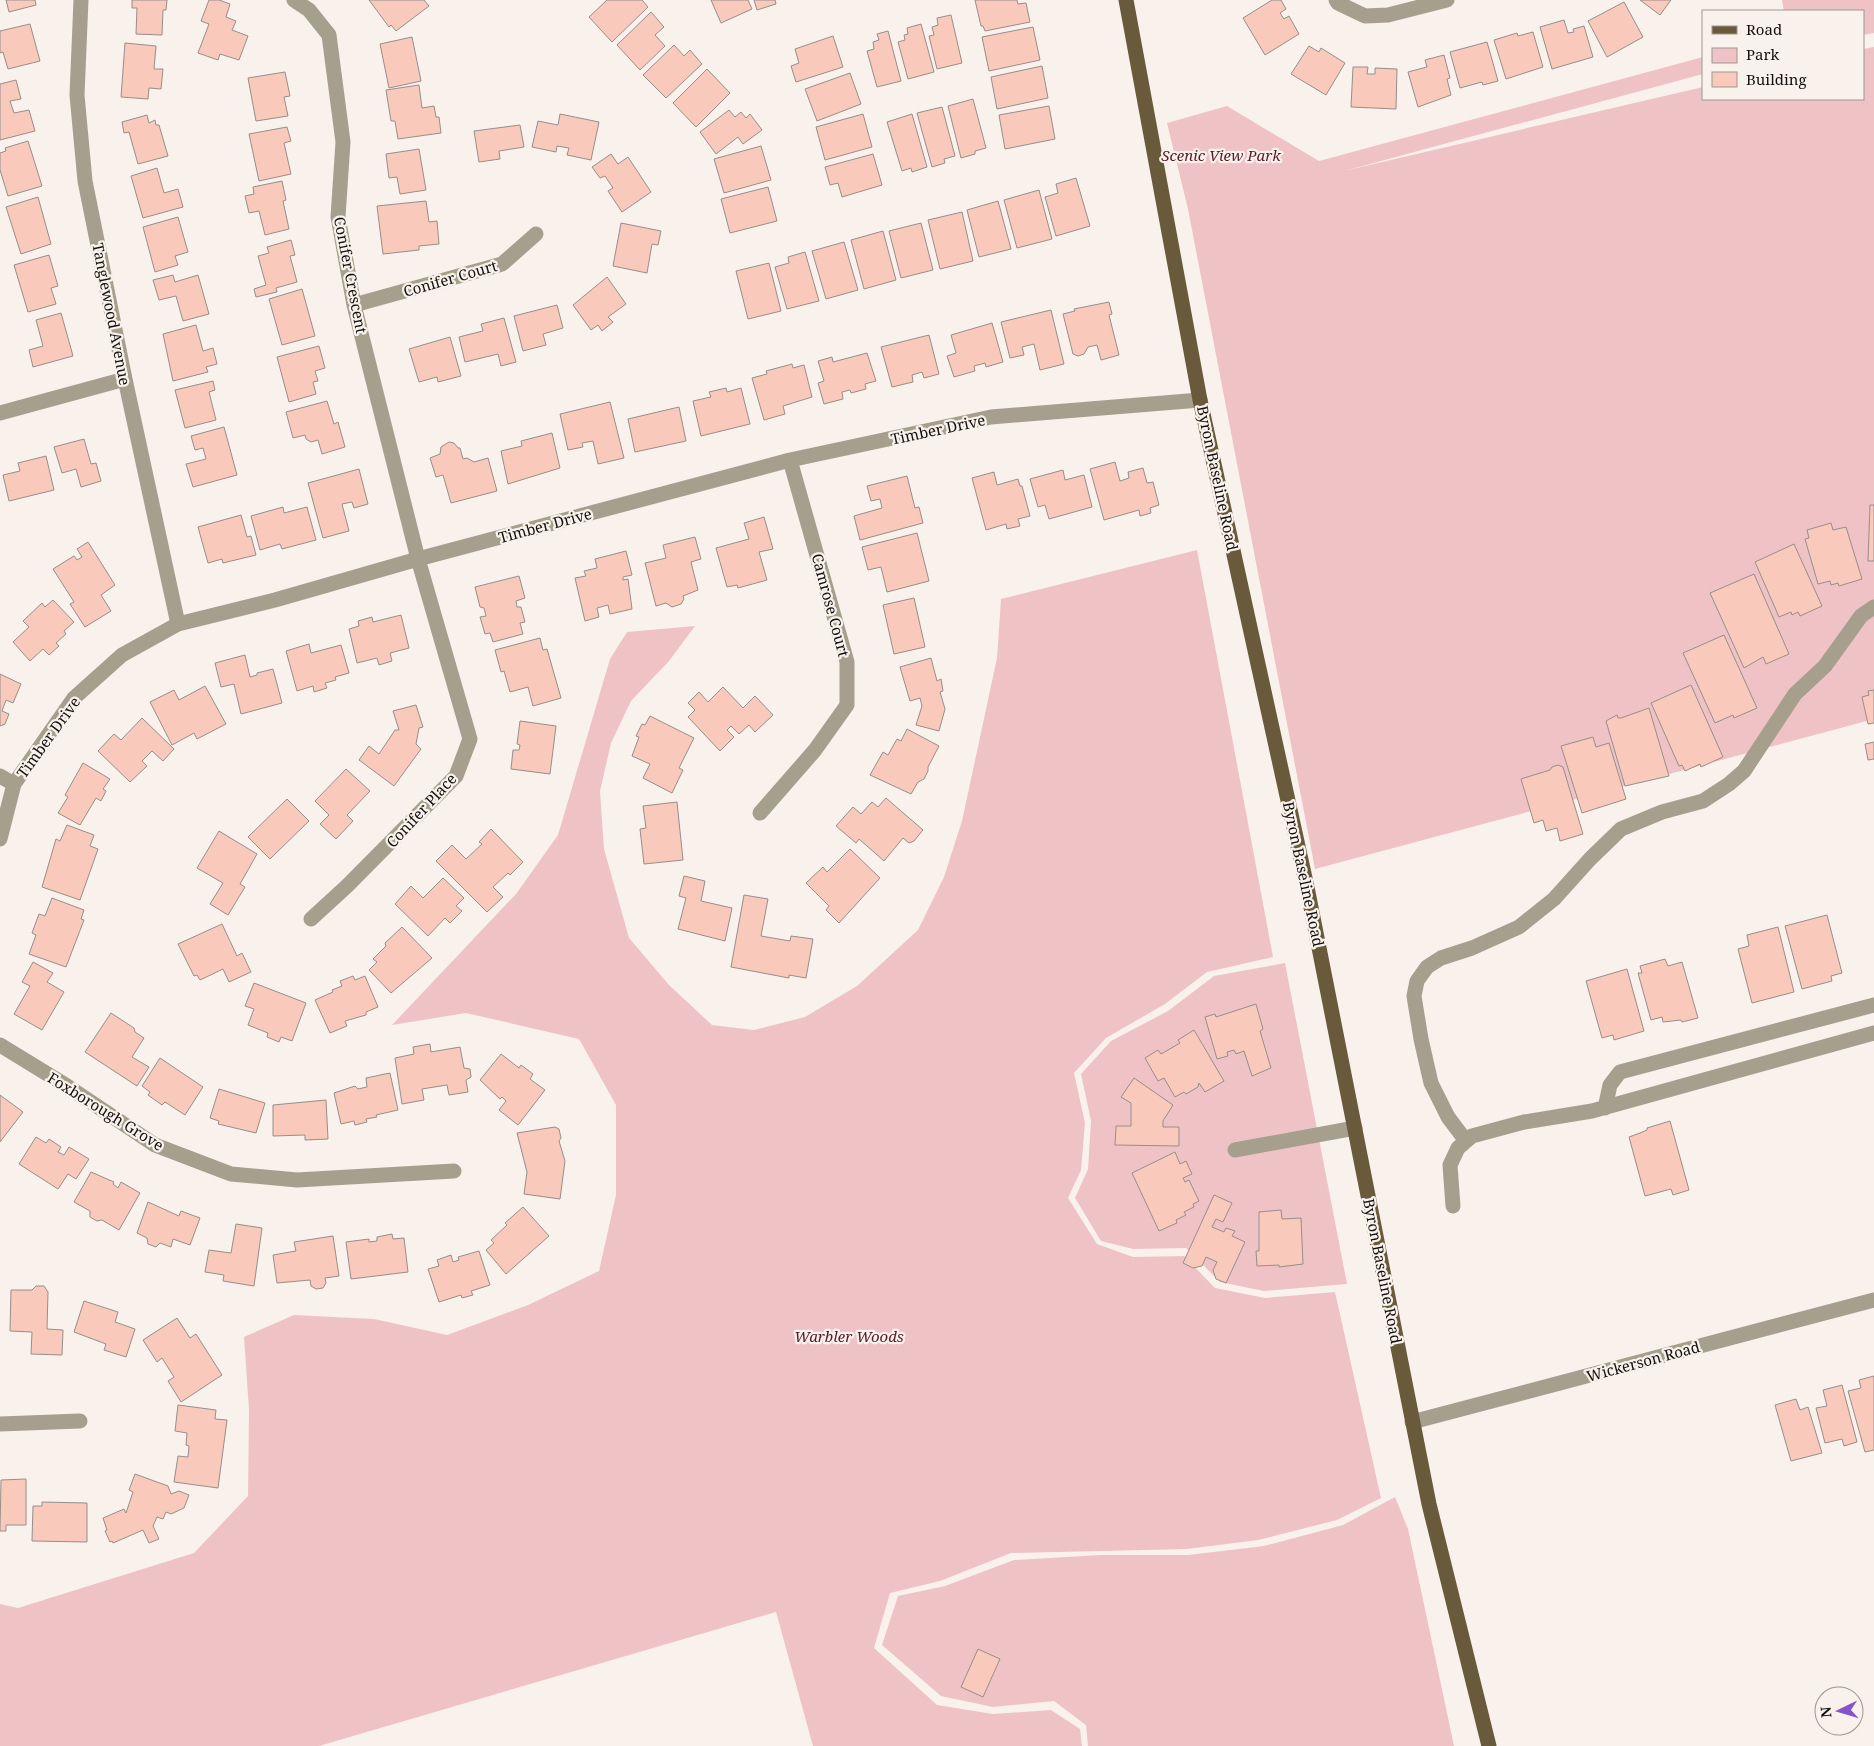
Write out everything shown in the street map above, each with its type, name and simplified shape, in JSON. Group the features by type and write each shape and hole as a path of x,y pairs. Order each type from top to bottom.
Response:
{"main road":[{"name":"Byron Baseline Road","path":"1126,0 1200,400 1307,887 1429,1504 1489,1746"}],"street":[{"name":"Tanglewood Avenue","path":"81,0 77,95 86,180 125,379 178,624"},
{"name":"Conifer Crescent","path":"294,0 309,10 329,35 343,142 338,217 354,305 418,559"},
{"path":"1336,0 1338,4 1365,16 1388,15 1447,0"},
{"name":"Conifer Court","path":"354,305 502,264 536,234"},
{"path":"0,413 125,379"},
{"name":"Timber Drive","path":"0,838 14,784 74,698 122,655 178,624 275,600 418,559 790,460 991,417 1200,400"},
{"name":"Camrose Court","path":"760,813 815,750 847,705 847,662 790,460"},
{"name":"Conifer Place","path":"311,919 354,879 456,776 470,739 418,559"},
{"path":"1466,1141 1448,1117 1431,1083 1414,996 1417,981 1426,967 1441,958 1472,948 1519,927 1554,899 1590,859 1621,829 1662,812 1703,801 1729,784 1744,771 1795,694 1824,666 1861,616 1874,607"},
{"path":"0,776 14,784"},
{"path":"1605,1108 1610,1085 1620,1072 1874,1005"},
{"path":"1454,1206 1450,1165 1458,1148 1472,1136 1524,1122 1605,1108 1874,1033"},
{"name":"Foxborough Grove","path":"0,1045 155,1145 231,1174 297,1180 454,1171"},
{"path":"1235,1150 1355,1128"},
{"name":"Wickerson Road","path":"1412,1422 1874,1300"},
{"path":"0,1424 80,1421"}],"green space":[{"path":"1782,0 1874,0 1874,33 1864,35 1864,10 1784,10"},
{"name":"Scenic View Park","path":"1874,47 1874,719 1315,869 1188,209 1167,123 1227,106 1319,161 1702,57 1702,74 1348,170 1702,87 1702,100 1864,100 1864,49"},
{"name":"Warbler Woods","path":"1197,550 1273,957 1207,972 1165,1004 1106,1038 1074,1073 1085,1123 1081,1170 1068,1198 1097,1244 1133,1257 1184,1256 1215,1288 1265,1298 1335,1292 1381,1498 1337,1520 1258,1540 1187,1549 1011,1553 940,1581 890,1593 874,1648 937,1705 993,1714 1051,1710 1080,1729 1082,1746 813,1746 776,1612 319,1746 0,1746 0,1604 18,1608 194,1553 248,1496 249,1410 244,1337 294,1315 374,1319 447,1335 528,1305 599,1271 616,1195 616,1105 579,1039 466,1013 392,1025 516,894 558,835 610,659 627,632 695,626 669,661 631,701 611,743 600,791 604,849 629,938 669,985 712,1025 754,1030 805,1017 857,986 918,930 944,877 962,821 997,658 1001,599"},
{"path":"1285,963 1347,1284 1264,1291 1220,1282 1186,1248 1133,1249 1101,1241 1075,1198 1088,1169 1091,1121 1081,1074 1111,1041 1168,1011 1214,976"},
{"path":"1395,1497 1408,1529 1454,1746 1088,1746 1086,1725 1054,1701 993,1707 941,1696 882,1645 898,1596 945,1586 1014,1560 1100,1555 1188,1555 1264,1546 1343,1525"}],"building":[{"path":"6,0 35,0 36,5 9,12"},
{"path":"132,0 167,0 166,10 163,10 162,35 136,34 137,8 132,8"},
{"path":"209,0 219,0 230,4 226,17 236,21 232,30 248,36 239,60 220,54 218,60 198,53 209,24 201,21"},
{"path":"369,0 424,0 429,6 396,31 391,25 389,27"},
{"path":"607,0 642,0 648,7 612,42 589,17"},
{"path":"711,0 748,0 752,9 721,23"},
{"path":"754,0 775,0 776,4 757,10"},
{"path":"975,0 1017,0 1018,4 1026,3 1030,22 985,31 983,26 981,26"},
{"path":"1272,0 1281,0 1286,9 1280,13 1284,19 1289,16 1299,34 1265,55 1243,18"},
{"path":"1640,0 1671,0 1660,15"},
{"path":"1624,2 1643,37 1607,57 1588,21"},
{"path":"651,12 664,27 655,35 665,46 640,70 617,45"},
{"path":"951,15 962,63 937,69 929,36 934,35 932,27 938,25 937,18"},
{"path":"1564,20 1568,33 1574,32 1573,29 1584,26 1593,57 1552,69 1540,27"},
{"path":"30,24 40,61 8,69 3,52 0,53 0,31"},
{"path":"921,24 934,72 908,79 898,42 905,40 904,35 908,34 907,28"},
{"path":"1033,27 1040,60 989,71 982,37"},
{"path":"888,31 901,81 877,87 867,51 874,49 873,42 879,40 877,34"},
{"path":"1533,32 1543,67 1506,79 1494,40 1517,33 1518,36"},
{"path":"833,36 843,67 796,82 791,66 799,63 795,49"},
{"path":"412,37 421,81 389,88 380,44"},
{"path":"1487,42 1498,81 1483,85 1482,82 1460,88 1450,52"},
{"path":"125,43 156,46 154,69 163,69 161,89 149,88 148,99 121,97"},
{"path":"674,45 684,56 690,50 702,64 666,98 643,75"},
{"path":"1309,46 1319,52 1321,48 1345,63 1326,95 1291,74"},
{"path":"1444,55 1450,78 1447,79 1451,95 1418,107 1408,72 1427,67 1425,60"},
{"path":"1042,66 1048,98 997,109 991,77"},
{"path":"1353,67 1368,67 1367,74 1375,74 1375,68 1397,69 1396,109 1351,107"},
{"path":"707,69 730,93 696,127 673,103"},
{"path":"285,72 290,96 284,97 288,116 256,121 248,78"},
{"path":"850,73 861,104 817,121 805,89"},
{"path":"16,80 21,99 10,101 14,113 29,110 35,131 0,140 0,84"},
{"path":"419,85 422,108 434,106 436,117 439,117 441,133 398,139 395,121 391,121 386,90"},
{"path":"973,99 986,148 961,158 948,106"},
{"path":"1049,106 1055,139 1005,149 999,115"},
{"path":"942,107 955,156 944,159 945,163 932,167 917,113"},
{"path":"729,110 735,117 741,112 746,118 750,114 762,130 743,144 738,137 716,154 700,132"},
{"path":"560,114 599,122 591,160 567,155 569,148 557,146 556,152 532,147 538,121 558,125"},
{"path":"863,114 872,147 825,160 816,127"},
{"path":"912,114 927,167 912,172 911,168 902,171 887,122"},
{"path":"147,115 149,123 155,120 156,125 159,125 168,156 138,164 129,132 124,133 122,122"},
{"path":"520,125 524,147 499,151 500,159 479,162 474,131"},
{"path":"287,127 291,141 284,143 291,174 259,181 249,134"},
{"path":"28,141 42,186 8,196 0,170 0,153 6,151 5,148"},
{"path":"761,146 771,180 724,193 714,159"},
{"path":"419,149 426,190 400,194 397,177 389,178 386,154"},
{"path":"611,154 618,164 628,157 651,192 622,212 608,191 613,188 605,176 600,178 592,167"},
{"path":"873,154 882,185 842,197 838,183 830,185 825,167"},
{"path":"157,168 164,193 178,189 183,207 143,218 131,176"},
{"path":"1076,178 1090,226 1056,236 1045,197 1058,193 1056,184"},
{"path":"282,181 286,200 283,201 289,229 265,235 259,211 249,213 245,196 254,194 253,187"},
{"path":"768,187 777,221 730,233 721,199"},
{"path":"1039,190 1052,239 1017,248 1004,200"},
{"path":"38,197 51,244 21,254 6,207"},
{"path":"426,201 429,222 437,221 439,244 419,246 419,250 383,254 377,206"},
{"path":"998,201 1011,249 979,257 967,210"},
{"path":"962,212 973,261 940,269 928,220"},
{"path":"178,217 188,252 175,256 178,265 155,272 143,227"},
{"path":"621,223 661,231 658,245 652,244 647,273 613,266"},
{"path":"921,223 933,270 901,278 889,231"},
{"path":"883,231 896,280 864,289 851,240"},
{"path":"291,240 295,255 290,256 297,282 276,288 277,292 256,297 254,289 266,285 258,256 269,253 267,247"},
{"path":"844,242 858,290 826,299 812,251"},
{"path":"805,252 819,301 787,309 775,267 789,263 788,257"},
{"path":"49,255 58,286 51,288 56,304 28,312 14,265"},
{"path":"769,263 781,311 748,319 736,271"},
{"path":"173,275 175,282 198,275 209,314 183,321 176,296 159,300 153,280"},
{"path":"607,277 626,304 608,317 613,322 602,331 598,325 591,330 573,305"},
{"path":"302,289 315,336 282,345 269,299"},
{"path":"1109,302 1112,314 1109,315 1119,355 1101,360 1097,345 1088,347 1084,354 1078,356 1073,354 1063,314 1075,311 1074,309"},
{"path":"557,305 563,328 543,334 546,345 523,351 514,316"},
{"path":"1051,310 1064,364 1040,370 1034,344 1022,347 1024,355 1010,358 1001,322"},
{"path":"61,313 73,356 33,367 29,350 43,346 36,320"},
{"path":"504,318 516,362 501,366 498,354 465,362 459,337 483,331 481,324"},
{"path":"992,323 1003,362 986,367 985,363 974,366 975,371 954,377 947,356 956,353 951,335"},
{"path":"196,325 203,351 213,348 217,364 206,367 208,372 173,381 163,334"},
{"path":"929,335 939,374 924,378 922,372 912,375 913,382 892,387 881,347"},
{"path":"450,337 461,376 438,382 437,377 419,382 409,349"},
{"path":"319,346 325,368 315,371 318,381 313,382 316,394 289,402 277,357"},
{"path":"867,353 876,381 865,384 866,389 851,393 850,390 842,392 843,399 824,404 818,383 824,381 818,361 832,357 833,362"},
{"path":"792,364 793,368 804,365 812,397 783,406 785,414 764,420 752,378 767,374 766,371"},
{"path":"213,381 215,390 209,392 216,420 185,428 175,390"},
{"path":"726,388 727,392 741,388 750,424 701,436 693,401 711,397 709,392"},
{"path":"327,401 334,424 338,422 345,447 322,454 318,440 311,442 306,439 305,435 293,438 286,412"},
{"path":"610,402 624,458 598,464 593,441 582,443 583,447 568,450 560,414"},
{"path":"679,407 686,441 635,452 628,419"},
{"path":"224,427 237,475 193,487 186,464 206,459 203,448 195,450 191,436"},
{"path":"552,433 560,468 508,484 501,451 522,446 521,441"},
{"path":"84,439 91,464 96,463 101,481 81,487 76,469 62,473 54,447"},
{"path":"449,442 454,443 460,448 463,459 467,458 474,462 488,458 497,491 451,503 443,475 436,477 430,458 440,454 441,447"},
{"path":"46,456 54,490 9,501 3,475 20,471 18,463"},
{"path":"1115,462 1120,481 1129,478 1128,472 1143,468 1147,483 1153,482 1159,505 1150,508 1151,513 1140,516 1139,510 1104,520 1090,469"},
{"path":"359,469 368,504 354,508 352,502 342,504 349,531 323,538 308,483"},
{"path":"1063,470 1065,480 1084,475 1092,507 1049,519 1045,505 1038,507 1030,479"},
{"path":"994,472 997,485 1018,479 1020,486 1022,486 1030,516 1018,519 1020,526 1007,529 1006,524 986,530 972,478"},
{"path":"907,476 915,508 919,507 923,523 860,540 854,516 882,508 880,499 871,501 867,486"},
{"path":"1870,505 1874,505 1874,561 1868,561"},
{"path":"283,507 284,513 307,507 316,540 282,549 280,544 260,550 251,516"},
{"path":"241,515 247,537 251,536 256,555 223,563 222,559 208,563 198,527"},
{"path":"764,517 773,549 759,552 767,580 738,588 737,585 727,587 716,548 749,539 744,523"},
{"path":"1831,523 1833,530 1846,527 1862,579 1839,586 1838,583 1831,585 1830,581 1818,584 1805,539 1809,538 1807,530"},
{"path":"917,533 929,581 887,592 881,567 868,570 862,547"},
{"path":"695,537 701,559 691,562 698,590 683,596 684,599 681,604 672,607 666,603 656,606 645,563 666,558 663,545"},
{"path":"88,542 115,585 101,595 111,611 85,627 70,604 74,602 53,569 74,556 77,560 82,557 77,549"},
{"path":"1794,544 1822,606 1800,616 1798,612 1792,615 1791,612 1779,617 1755,562"},
{"path":"626,551 632,575 623,577 623,580 628,579 632,609 610,614 608,605 597,608 599,617 585,621 575,578 586,576 584,571 597,568 595,559"},
{"path":"1754,574 1789,654 1766,664 1763,657 1744,668 1710,593"},
{"path":"519,576 525,598 516,601 517,607 521,607 525,622 520,623 523,634 493,642 490,633 485,634 480,617 486,616 484,608 480,607 475,587"},
{"path":"914,598 925,647 894,654 883,605"},
{"path":"53,600 74,622 64,631 66,634 56,643 59,646 49,655 43,649 30,661 13,642 29,627 23,621 42,603 45,607"},
{"path":"401,615 409,648 390,653 392,661 379,665 377,658 357,663 349,629 359,626 358,621 372,617 373,622"},
{"path":"1724,635 1757,708 1734,718 1733,715 1715,723 1683,653"},
{"path":"540,638 543,650 547,649 561,698 533,706 528,687 510,692 504,671 501,672 495,650"},
{"path":"309,644 311,653 341,645 349,673 335,677 336,680 325,683 327,688 314,692 313,686 297,691 286,651"},
{"path":"245,655 250,677 273,669 282,703 241,714 234,684 221,687 215,663"},
{"path":"931,658 937,681 941,679 943,691 940,692 945,709 939,731 916,725 922,706 920,698 910,701 900,667"},
{"path":"0,674 21,684 13,703 6,700 2,711 9,714 5,724 0,726"},
{"path":"1691,685 1723,757 1701,767 1700,764 1685,771 1682,765 1679,766 1651,703"},
{"path":"205,686 226,724 197,739 194,733 172,745 150,702 174,690 179,700"},
{"path":"723,687 743,708 755,696 773,715 755,732 749,725 739,734 731,726 727,730 734,737 720,751 688,717 695,710 688,703 699,692 708,702"},
{"path":"1874,690 1874,723 1868,724 1862,697 1869,695 1868,691"},
{"path":"416,705 423,727 419,728 416,744 421,749 394,786 359,760 369,746 379,754 395,730 399,730 393,711"},
{"path":"1649,708 1669,776 1625,786 1606,721 1617,715 1618,718 1621,718"},
{"path":"650,716 694,738 679,768 683,770 672,793 643,778 650,764 632,756 639,737 636,736 642,724 645,725"},
{"path":"142,718 174,749 163,761 152,751 142,761 147,766 130,782 98,751 114,734 121,740"},
{"path":"520,721 556,726 550,774 511,769 513,750 519,750 520,745 517,744"},
{"path":"907,729 939,746 924,779 918,782 911,794 870,775 883,752 888,755 897,739 901,741"},
{"path":"1593,737 1596,747 1609,743 1626,799 1582,813 1561,746"},
{"path":"1874,742 1874,759 1868,760 1865,744"},
{"path":"83,763 110,779 103,789 106,791 101,801 96,798 80,825 58,813 68,797 65,795"},
{"path":"1558,765 1563,767 1583,834 1560,841 1557,828 1546,831 1543,820 1534,823 1521,779 1550,770"},
{"path":"346,769 370,791 347,815 353,821 336,839 320,824 329,815 315,801"},
{"path":"886,798 923,830 914,841 909,843 903,838 884,861 859,839 856,843 836,826 853,807 861,814 872,802 878,807"},
{"path":"287,799 309,821 270,859 248,837"},
{"path":"677,802 683,860 644,864 640,829 646,828 643,806"},
{"path":"67,825 94,835 90,846 98,849 80,900 42,887 56,839 60,841"},
{"path":"491,829 523,862 510,875 508,873 493,887 503,897 487,912 436,861 452,845 466,859 482,844 479,842"},
{"path":"219,831 257,854 240,884 245,887 228,915 210,904 223,883 197,868"},
{"path":"850,849 880,878 839,923 826,910 829,906 806,883 823,867 827,872"},
{"path":"684,876 705,881 701,901 732,908 725,941 678,929 686,898 679,896"},
{"path":"443,878 464,898 456,906 462,911 450,923 445,918 428,936 395,904 411,886 423,898"},
{"path":"744,895 768,899 761,936 790,941 791,936 813,939 806,978 789,975 789,978 731,967"},
{"path":"52,898 84,910 81,919 84,920 66,967 29,954 36,935 32,933 39,914 45,916"},
{"path":"1827,915 1842,973 1831,976 1832,981 1802,989 1785,926"},
{"path":"222,924 237,956 242,953 251,972 229,982 223,969 200,980 197,975 194,976 178,944"},
{"path":"402,927 432,958 391,993 369,970 377,962 373,959 386,946 385,943"},
{"path":"1778,927 1794,992 1752,1003 1738,949 1749,946 1747,935"},
{"path":"1665,959 1668,966 1682,962 1698,1018 1682,1022 1681,1020 1663,1022 1662,1017 1651,1020 1638,973 1642,973 1640,966"},
{"path":"33,962 53,973 47,982 64,992 42,1030 14,1014 30,986 22,982"},
{"path":"1627,969 1644,1031 1614,1040 1613,1035 1602,1038 1586,981"},
{"path":"353,976 355,980 365,976 378,1007 366,1012 366,1015 345,1021 347,1026 330,1033 315,1000 333,992 332,990 342,986 340,981"},
{"path":"254,983 306,1003 292,1041 281,1037 279,1042 267,1037 268,1033 248,1025 254,1009 245,1006"},
{"path":"1256,1004 1263,1029 1260,1031 1271,1068 1252,1076 1244,1051 1236,1054 1234,1050 1227,1052 1228,1056 1217,1059 1205,1017 1215,1014 1216,1017"},
{"path":"111,1013 134,1028 135,1032 144,1038 132,1057 149,1067 137,1086 85,1052"},
{"path":"1194,1030 1224,1081 1205,1092 1199,1083 1198,1087 1186,1094 1184,1092 1175,1097 1164,1078 1158,1081 1145,1058 1158,1050 1161,1054 1180,1043 1178,1040"},
{"path":"430,1044 431,1052 460,1047 464,1068 470,1069 471,1077 466,1080 468,1092 449,1095 447,1085 422,1089 424,1100 402,1104 395,1058 414,1054 413,1047"},
{"path":"501,1054 519,1068 521,1065 533,1074 530,1079 545,1090 518,1125 499,1110 506,1101 502,1097 500,1099 480,1080"},
{"path":"160,1058 203,1087 185,1115 165,1102 162,1105 148,1095 150,1092 142,1086"},
{"path":"390,1073 398,1110 376,1115 377,1117 366,1119 367,1122 355,1125 354,1121 341,1124 334,1093 355,1086 358,1089 367,1087 366,1078"},
{"path":"1134,1078 1173,1105 1163,1121 1163,1127 1179,1127 1179,1146 1115,1145 1116,1126 1131,1126 1131,1103 1121,1097"},
{"path":"219,1089 265,1103 256,1133 218,1124 219,1121 210,1118"},
{"path":"0,1095 23,1112 0,1142"},
{"path":"326,1100 328,1139 305,1140 305,1135 273,1136 273,1105"},
{"path":"1670,1121 1689,1190 1673,1195 1671,1189 1645,1196 1629,1137 1647,1130 1647,1128"},
{"path":"555,1127 559,1129 561,1138 559,1141 565,1161 560,1199 524,1194 527,1172 517,1133"},
{"path":"36,1137 46,1143 49,1139 61,1147 58,1152 64,1155 69,1147 89,1159 76,1179 68,1174 58,1189 19,1164"},
{"path":"1175,1152 1180,1164 1186,1161 1192,1174 1183,1178 1185,1182 1189,1180 1199,1201 1193,1204 1194,1207 1184,1212 1186,1215 1176,1220 1177,1223 1159,1231 1132,1173"},
{"path":"91,1172 114,1182 113,1184 118,1188 121,1182 140,1193 119,1230 102,1220 97,1221 90,1217 90,1211 74,1202"},
{"path":"1214,1195 1232,1203 1223,1222 1216,1219 1212,1227 1224,1232 1226,1228 1235,1231 1232,1236 1245,1242 1226,1283 1216,1279 1213,1270 1217,1262 1206,1257 1202,1266 1193,1268 1183,1263"},
{"path":"148,1202 179,1216 181,1211 200,1218 190,1245 173,1239 171,1247 160,1243 156,1247 148,1244 147,1238 137,1233"},
{"path":"523,1207 549,1236 506,1274 486,1250 494,1243 491,1240 507,1225 505,1223"},
{"path":"1281,1210 1282,1219 1301,1218 1303,1264 1279,1267 1279,1265 1257,1266 1256,1251 1259,1251 1259,1212"},
{"path":"236,1224 262,1228 254,1286 223,1281 224,1275 205,1272 209,1250 231,1253"},
{"path":"392,1234 393,1239 404,1238 408,1272 351,1279 346,1242 369,1239 369,1242 377,1241 377,1237"},
{"path":"333,1236 339,1276 325,1278 326,1283 323,1288 316,1289 311,1286 310,1280 277,1283 273,1255 296,1251 294,1242"},
{"path":"479,1251 490,1285 471,1291 473,1295 462,1298 461,1295 439,1302 428,1269 439,1266 437,1260 451,1255 453,1262 459,1260 458,1257"},
{"path":"36,1286 44,1286 48,1292 47,1329 63,1330 62,1355 31,1354 32,1332 10,1331 11,1290 32,1290"},
{"path":"84,1301 118,1312 115,1322 135,1329 126,1357 104,1350 106,1344 74,1332"},
{"path":"177,1318 190,1338 196,1334 222,1375 181,1402 168,1381 174,1377 162,1358 157,1362 143,1340"},
{"path":"1874,1376 1874,1450 1865,1452 1848,1391 1861,1388 1859,1380"},
{"path":"1842,1385 1857,1442 1844,1446 1842,1439 1825,1443 1816,1408 1827,1406 1823,1390"},
{"path":"1796,1399 1800,1410 1808,1407 1822,1453 1791,1461 1775,1405"},
{"path":"178,1405 216,1410 215,1419 227,1420 218,1488 174,1482 178,1456 188,1457 189,1446 186,1445 187,1433 175,1431"},
{"path":"135,1474 168,1486 171,1494 179,1491 189,1495 184,1508 171,1514 166,1512 163,1519 157,1517 153,1526 159,1539 149,1543 143,1530 113,1543 112,1541 110,1542 105,1531 107,1530 103,1518 124,1509 126,1513 133,1492 129,1490"},
{"path":"26,1479 26,1525 6,1525 6,1531 0,1531 1,1480"},
{"path":"42,1502 87,1503 87,1542 32,1541 33,1506 42,1506"},
{"path":"978,1649 1000,1659 983,1697 961,1687"}]}
